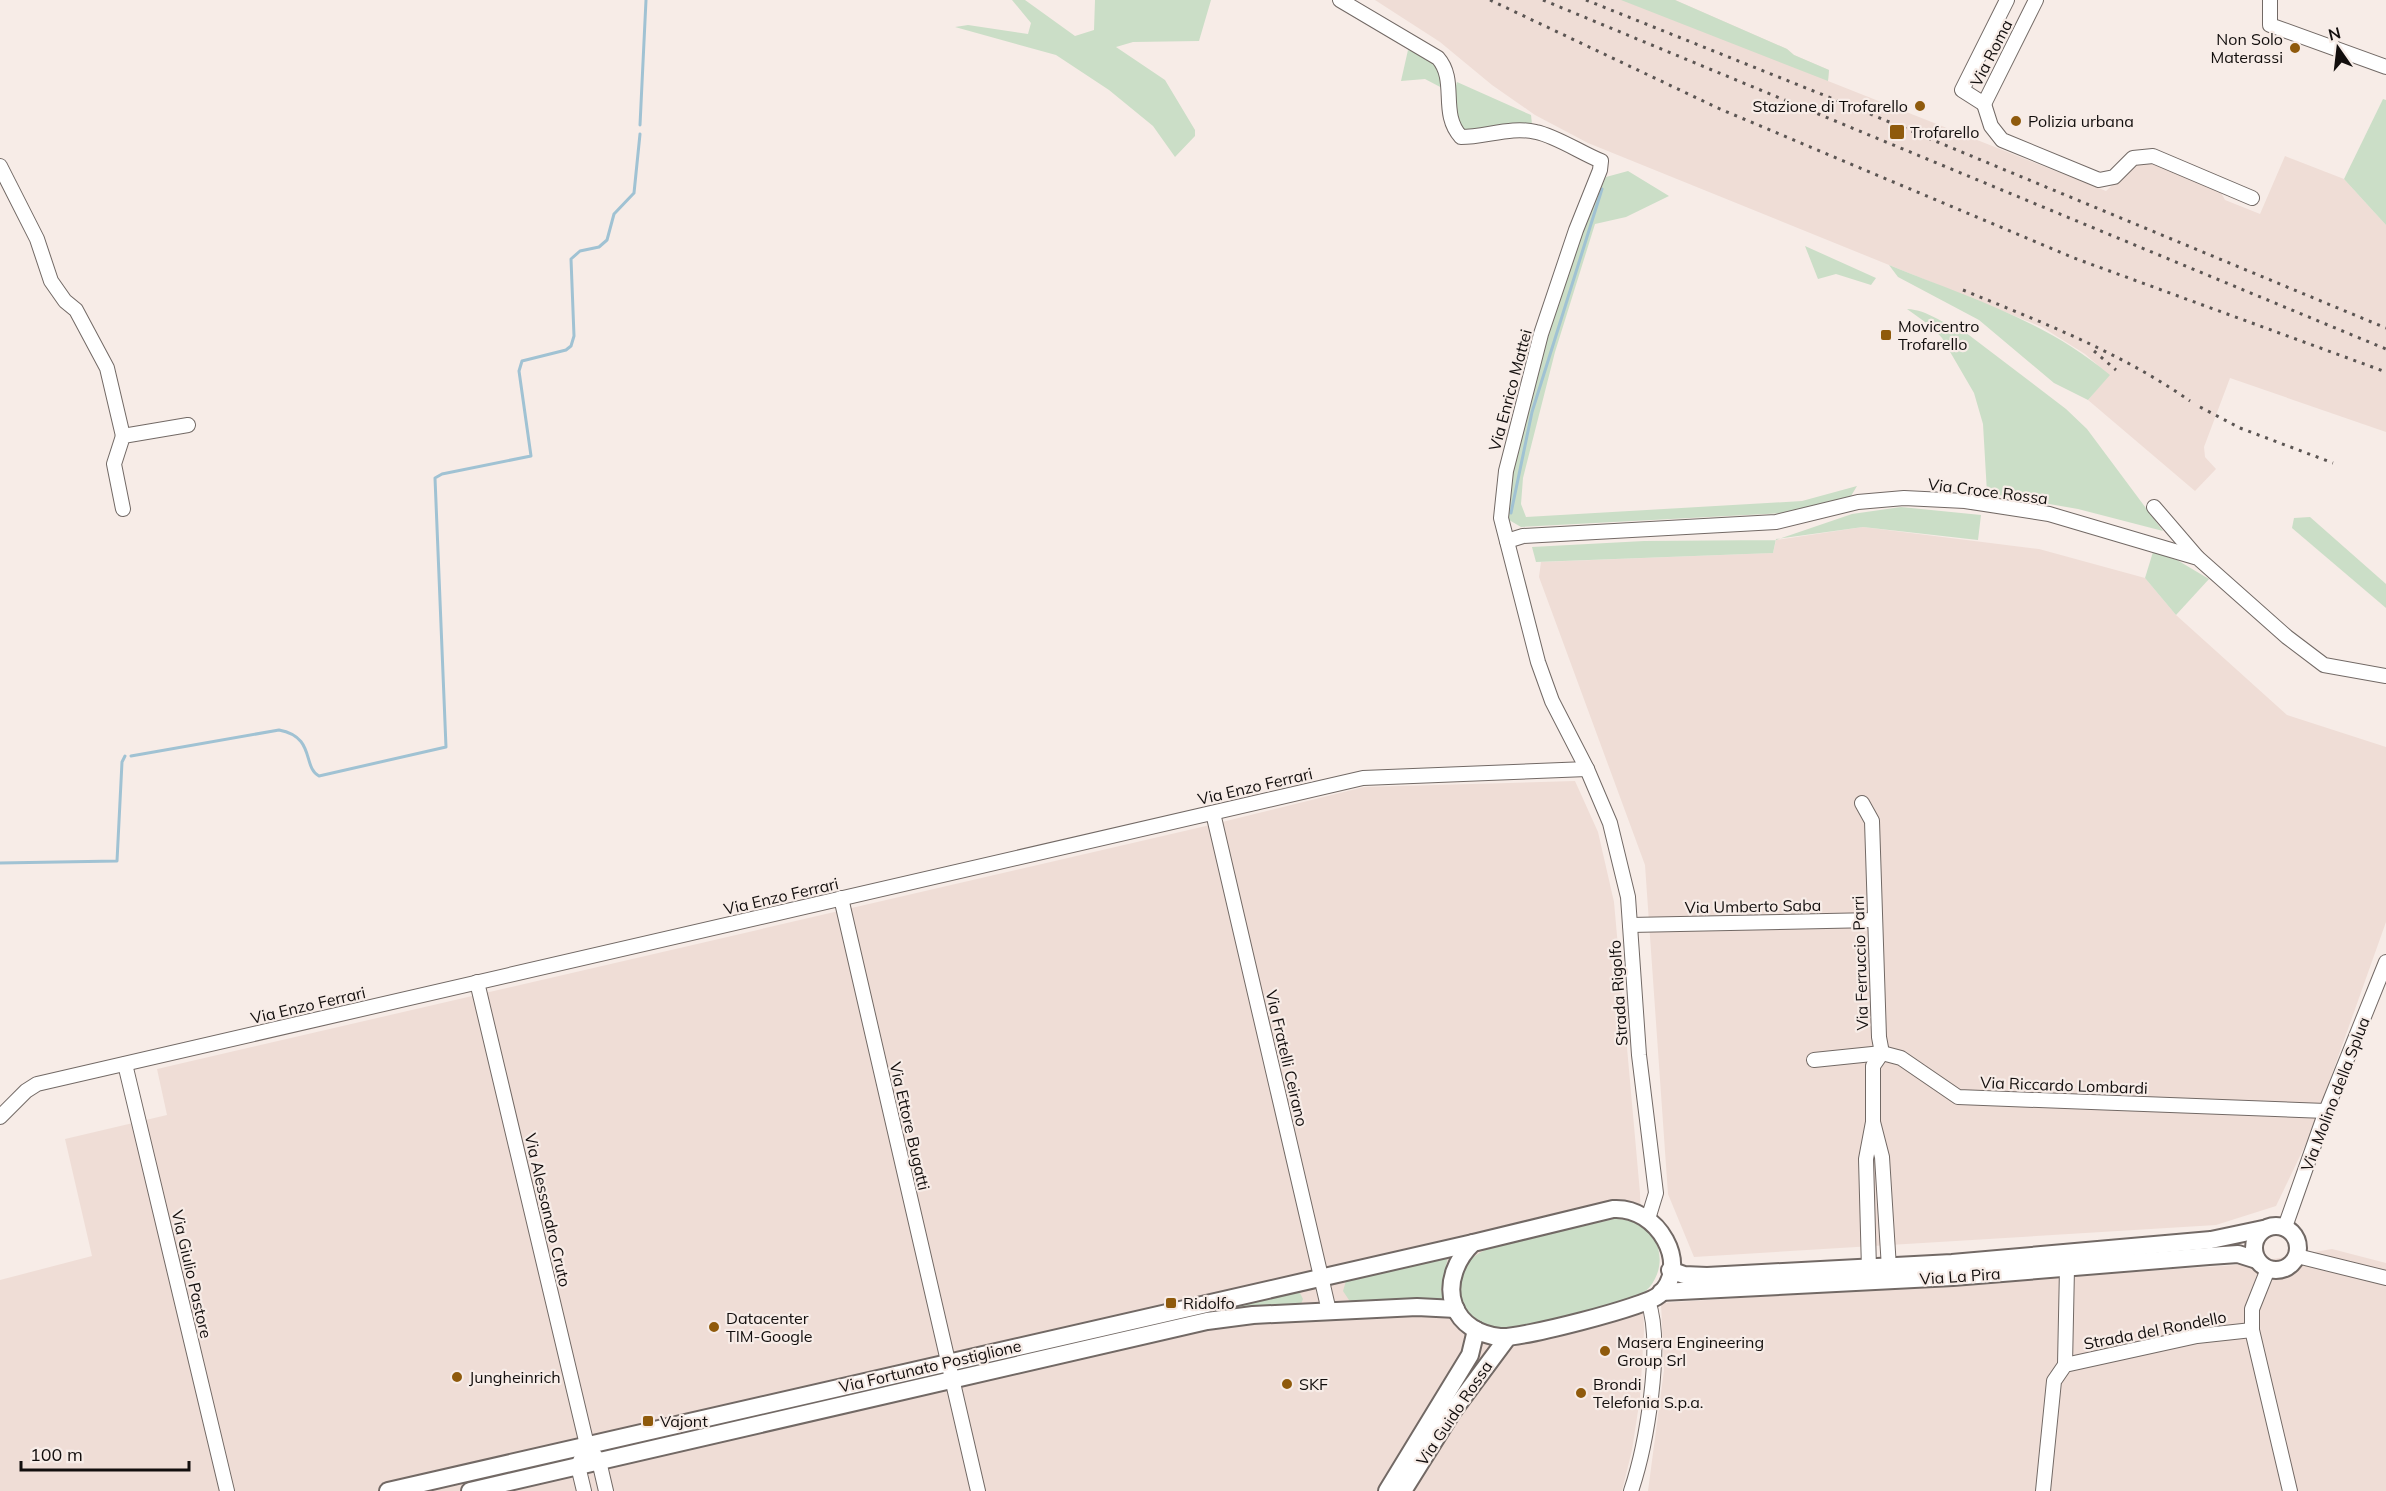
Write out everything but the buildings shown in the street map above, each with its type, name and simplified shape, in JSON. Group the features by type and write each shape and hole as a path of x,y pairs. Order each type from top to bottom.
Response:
{"street":[{"name":"Via Enrico Mattei","path":"1340,0 1438,58 1446,67 1448,107 1452,127 1461,136 1478,137 1514,130 1537,132 1601,161 1600,170 1576,230 1541,334 1506,471 1501,519 1541,671 1552,701 1587,769"},
{"name":"Via Roma","path":"2007,0 1962,90 1984,104 2036,0"},
{"path":"2270,0 2270,25 2386,67"},
{"path":"1984,104 1991,126 2002,140 2099,180 2114,177 2133,158 2153,156 2252,198"},
{"path":"0,166 37,239 51,281 76,310 107,368 123,436 114,464 123,509"},
{"path":"123,436 188,425"},
{"name":"Via Croce Rossa","path":"1508,541 1523,536 1776,522 1858,502 1904,498 1965,501 2049,514 2198,558 2287,637 2324,665 2386,676"},
{"path":"2154,507 2198,558"},
{"name":"Via Enzo Ferrari","path":"0,1116 31,1087 1363,778 1587,769"},
{"name":"Strada Rigolfo","path":"1587,769 1610,823 1628,897 1639,1055 1656,1193 1648,1219"},
{"name":"Via Ferruccio Parri","path":"1862,802 1872,821 1879,1037 1882,1053 1873,1066 1873,1122"},
{"name":"Via Fratelli Ceirano","path":"1213,813 1329,1311"},
{"name":"Via Ettore Bugatti","path":"841,898 978,1491"},
{"name":"Via Umberto Saba","path":"1630,926 1875,920"},
{"name":"Via Molino della Splua","path":"2285,1227 2326,1112 2386,962"},
{"name":"Via Alessandro Cruto","path":"477,982 587,1445"},
{"name":"Via Riccardo Lombardi","path":"1814,1060 1882,1053 1901,1058 1958,1097 2326,1112"},
{"name":"Via Giulio Pastore","path":"125,1064 227,1491"},
{"path":"1873,1122 1882,1157 1888,1268"},
{"path":"1869,1269 1866,1159 1873,1122"},
{"path":"1867,1198 1885,1197"},
{"name":"Via Fortunato Postiglione","path":"388,1491 1613,1209 1634,1211 1648,1219"},
{"path":"1631,1491 1649,1407 1653,1371 1655,1297 1670,1270 1670,1257 1664,1235 1648,1219"},
{"path":"2262,1264 2282,1269 2293,1262 2297,1256 2298,1242 2285,1227 2277,1225 2263,1229 2254,1240 2262,1264 2252,1309 2252,1330 2290,1491"},
{"name":"Via La Pira","path":"1670,1270 1684,1275 1707,1276 1888,1268 2211,1240 2263,1229"},
{"path":"1473,1243 1459,1260 1453,1278 1452,1299 1456,1309 1476,1330 1508,1337"},
{"name":"Via La Pira","path":"1508,1337 1629,1309 1655,1297 2238,1254 2262,1264"},
{"path":"2297,1256 2386,1278"},
{"name":"Strada del Rondello","path":"2043,1491 2054,1381 2065,1365 2067,1268"},
{"name":"Via Fortunato Postiglione","path":"470,1491 1178,1328 1254,1315 1417,1306 1456,1309"},
{"path":"1172,1310 1178,1328"},
{"name":"Via Guido Rossa","path":"1387,1491 1470,1355 1476,1330"},
{"name":"Strada del Rondello","path":"2065,1365 2197,1336 2252,1330"},
{"name":"Via Guido Rossa","path":"1403,1491 1453,1411 1508,1337"},
{"path":"584,1491 578,1466 587,1445 599,1461 606,1491"}],"shaded area":[{"path":"1375,0 1675,0 1829,70 1828,81 2106,191 2137,162 2146,160 2219,189 2225,200 2260,214 2285,156 2344,179 2386,225 2386,432 2230,378 2204,447 2205,457 2216,469 2195,491 2088,400 2109,375 2085,354 2042,327 1588,143 1535,115 1492,85 1440,42"},
{"path":"1863,527 2039,549 2145,578 2176,615 2287,715 2386,747 2386,922 2311,1133 2276,1206 2216,1225 1694,1257 1668,1194 1645,865 1539,577 1541,562 1773,553 1776,540"},
{"path":"1575,781 1598,832 1614,902 1640,1193 1644,1331 1640,1398 1632,1450 1622,1491 0,1491 0,1280 92,1256 65,1139 167,1115 157,1069 1206,826 1364,787"},
{"path":"2332,1249 2386,1263 2386,1491 1648,1491 1664,1370 1661,1303 2237,1265"}],"green space":[{"path":"1012,0 1025,0 1075,36 1094,30 1095,0 1211,0 1199,41 1133,42 1116,47 1165,80 1195,130 1195,136 1175,157 1153,126 1109,90 1056,55 955,27 968,25 1028,34 1031,23"},
{"path":"1621,0 1675,0 1829,70 1828,81"},
{"path":"1408,50 1434,62 1440,72 1444,89 1425,79 1401,81"},
{"path":"1457,82 1531,115 1532,124 1487,133 1464,130 1455,107 1454,95"},
{"path":"2383,99 2386,100 2386,225 2344,179"},
{"path":"1628,171 1669,196 1626,217 1595,224 1555,352 1523,478 1521,504 1526,517 1802,501 1857,486 1851,496 1783,513 1521,527 1504,517 1508,477 1547,340 1584,227 1606,177"},
{"path":"1805,246 1876,278 1871,285 1836,274 1818,279"},
{"path":"1889,265 2032,324 2085,356 2110,375 2088,400 2054,383 1979,320 1898,277"},
{"path":"1907,309 1928,314 1961,329 2066,409 2087,429 2163,531 2078,509 1987,493 1983,424 1974,393 1942,338 1932,327"},
{"path":"1901,507 1981,515 1978,540 1863,527 1781,538 1852,514"},
{"path":"2310,517 2386,584 2386,608 2292,528 2294,518"},
{"path":"1776,540 1773,553 1536,562 1532,547 1644,541"},
{"path":"2153,552 2177,560 2209,579 2176,615 2145,578"},
{"path":"1614,1219 1631,1221 1645,1228 1654,1239 1659,1251 1659,1265 1655,1279 1646,1291 1631,1301 1503,1331 1477,1322 1465,1309 1459,1292 1460,1275 1470,1260 1486,1249"},
{"path":"1448,1257 1441,1290 1444,1299 1355,1302 1349,1300 1343,1291 1346,1281 1351,1278"},
{"path":"1299,1291 1303,1299 1301,1304 1229,1309 1179,1318"}],"waterway":[{"path":"640,125 646,0"},
{"path":"131,756 279,730 298,739 303,745 314,772 319,776 446,747 435,478 442,474 531,456 519,371 522,361 566,350 571,346 574,336 571,259 580,251 599,247 607,240 614,214 634,193 640,134"},
{"path":"1511,513 1532,412 1602,189"},
{"path":"0,863 117,861 122,762 125,756"}],"railway":[{"path":"1490,0 1720,109 2074,258 2386,372"},
{"path":"1543,0 2386,349"},
{"path":"1586,0 1846,104 2386,328"},
{"path":"1963,290 2051,326 2108,353 2136,367 2190,401"},
{"path":"2094,351 2116,370"},
{"path":"2200,407 2240,428 2333,463"}],"place":[{"name":"Non Solo Materassi","path":"2295,48"},
{"name":"Stazione di Trofarello","path":"1920,106"},
{"name":"Polizia urbana","path":"2016,121"},
{"name":"Trofarello","path":"1897,132"},
{"name":"Movicentro Trofarello","path":"1886,335"},
{"name":"Ridolfo","path":"1171,1303"},
{"name":"Datacenter TIM-Google","path":"714,1327"},
{"name":"Masera Engineering Group Srl","path":"1605,1351"},
{"name":"Jungheinrich","path":"457,1377"},
{"name":"SKF","path":"1287,1384"},
{"name":"Brondi Telefonia S.p.a.","path":"1581,1393"},
{"name":"Vajont","path":"648,1421"}]}
